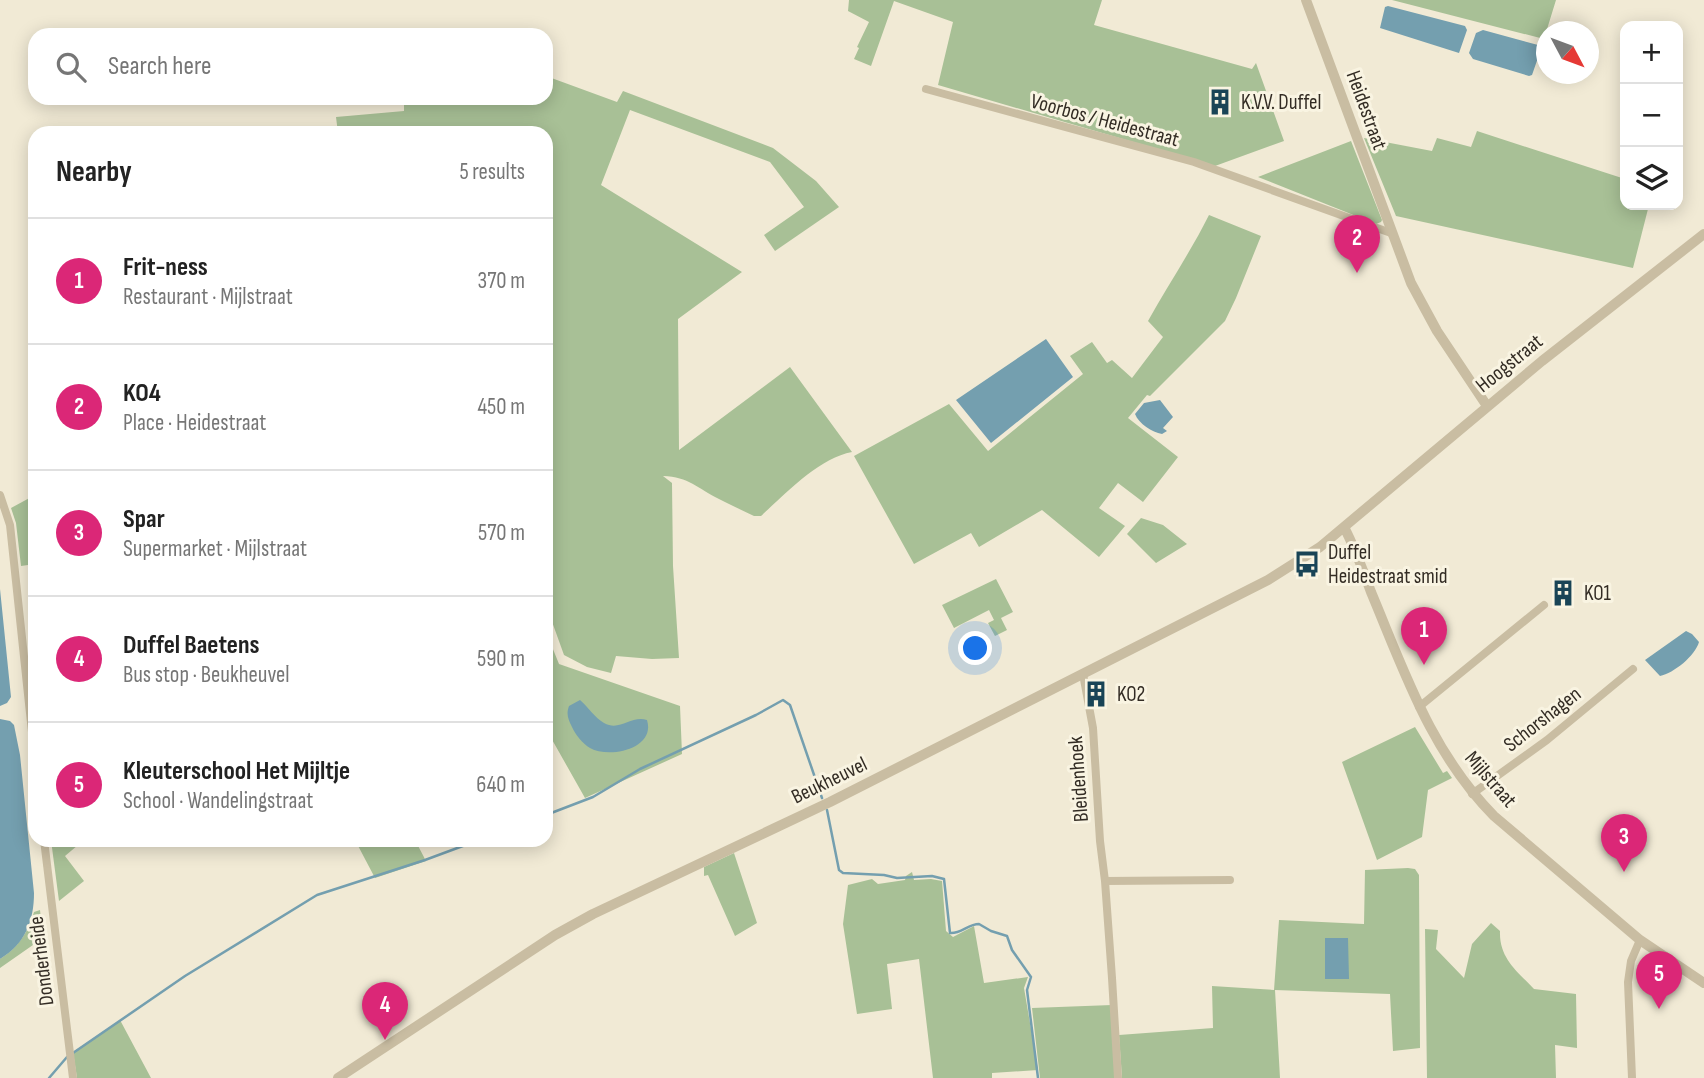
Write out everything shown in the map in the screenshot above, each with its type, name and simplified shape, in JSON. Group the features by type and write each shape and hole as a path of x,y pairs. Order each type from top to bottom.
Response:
{"street":[{"name":"Heidestraat","path":"1306,0 1411,284 1437,331 1487,406"},
{"name":"Voorbos / Heidestraat","path":"926,89 1194,162 1391,233"},
{"name":"Hoogstraat","path":"1344,527 1487,406 1704,235"},
{"path":"0,495 10,526 28,694"},
{"name":"Beukheuvel","path":"338,1078 555,934 830,802 1268,580 1314,552 1344,527"},
{"name":"Mijlstraat","path":"1344,527 1419,707 1442,751 1472,794 1494,816 1640,940 1704,983"},
{"path":"1419,707 1544,605"},
{"name":"Schorshagen","path":"1472,794 1547,740 1633,669"},
{"name":"Bleidenhoek","path":"1083,674 1093,728 1118,1078"},
{"name":"Donderheide","path":"45,847 74,1078"},
{"path":"1105,881 1230,880"},
{"path":"1632,1078 1628,982 1631,961 1640,940"}],"green space":[{"path":"849,0 1102,0 1094,25 1252,69 1256,63 1284,141 1215,166 938,85 953,22 894,1 871,66 854,59 869,22 848,11"},
{"path":"1392,0 1556,0 1550,21 1536,21 1536,37"},
{"path":"553,79 617,102 623,91 773,148 816,181 839,207 775,251 764,235 804,207 770,162 630,110 601,185 742,272 678,319 679,450 790,367 852,452 827,461 815,469 761,516 754,516 686,481 663,476 672,483 673,566 679,658 616,656 611,673 587,667 564,655 553,624 553,126 337,126 336,117 404,111 404,105 553,105"},
{"path":"1477,131 1620,177 1620,210 1648,210 1633,268 1396,216 1364,138 1432,151 1437,138 1471,147"},
{"path":"1351,141 1382,220 1376,224 1258,177"},
{"path":"1209,215 1261,236 1225,321 1150,396 1147,395 1128,418 1178,457 1143,502 1118,483 1099,508 1125,526 1099,557 1042,510 979,547 971,533 914,564 854,456 949,404 988,451 1083,374 1070,356 1092,342 1107,363 1112,360 1132,378 1163,337 1148,321"},
{"path":"28,499 28,565 21,566 16,523 11,508"},
{"path":"1141,518 1163,525 1187,544 1156,563 1127,534"},
{"path":"996,579 1013,612 1001,618 1007,630 995,636 988,623 994,620 989,610 954,628 942,605"},
{"path":"553,649 559,664 680,706 682,754 585,798 553,741"},
{"path":"1415,727 1443,773 1447,771 1452,778 1428,790 1422,837 1377,860 1342,762"},
{"path":"52,847 76,847 65,856 84,881 59,901"},
{"path":"359,847 419,847 426,861 375,878"},
{"path":"734,853 757,923 735,936 708,875 704,876 704,867"},
{"path":"1415,869 1419,875 1420,1048 1393,1051 1390,994 1275,990 1280,1078 1122,1078 1119,1035 1213,1028 1212,986 1274,990 1279,920 1364,924 1365,870"},
{"path":"912,872 914,880 942,881 946,931 953,937 974,926 984,983 1028,977 1024,988 1038,1070 992,1073 992,1078 933,1078 919,959 887,964 892,1009 857,1014 843,924 848,885 872,879 878,884 905,880"},
{"path":"40,910 43,938 0,968 0,959 17,944 26,932 34,912"},
{"path":"1491,923 1500,931 1502,949 1510,963 1534,989 1576,994 1577,1048 1555,1045 1556,1078 1427,1078 1425,929 1438,930 1436,949 1464,978 1472,944"},
{"path":"1112,1005 1115,1078 1040,1078 1032,1008"},
{"path":"120,1020 151,1078 77,1078 73,1052"}],"water":[{"path":"1385,7 1465,26 1467,30 1459,53 1380,28"},
{"path":"1483,30 1536,44 1536,64 1532,75 1473,59 1469,53 1476,33"},
{"path":"1046,339 1073,377 991,443 956,400"},
{"path":"1160,400 1173,417 1163,428 1167,431 1162,434 1146,427 1135,414 1144,403"},
{"path":"0,589 11,697 7,703 0,706"},
{"path":"1686,631 1699,642 1697,647 1683,663 1660,676 1645,660"},
{"path":"580,700 604,723 610,725 647,720 645,738 638,745 619,752 590,748 577,736 568,716 569,706"},
{"path":"0,719 10,721 14,725 20,755 34,893 30,922 22,939 0,959"},
{"path":"1325,938 1348,938 1349,979 1325,979"}],"waterway":[{"path":"553,812 593,797 640,769 783,700 790,705 822,798"},
{"path":"827,810 839,870 843,873 897,878 932,876 944,879 950,933 979,924 1007,936 1012,950 1031,977 1027,990 1038,1078"},
{"path":"73,1053 185,976 317,895 460,847"},
{"path":"49,1078 67,1057"}],"place":[{"name":"K.V.V. Duffel","path":"1220,102"},
{"name":"KO4","path":"1357,273"},
{"name":"Duffel Heidestraat smid","path":"1307,564"},
{"name":"KO1","path":"1563,593"},
{"name":"Frit-ness","path":"1424,665"},
{"name":"KO2","path":"1096,694"},
{"name":"Spar","path":"1624,872"},
{"name":"Kleuterschool Het Mijltje","path":"1659,1009"},
{"name":"Duffel Baetens","path":"385,1040"}]}
